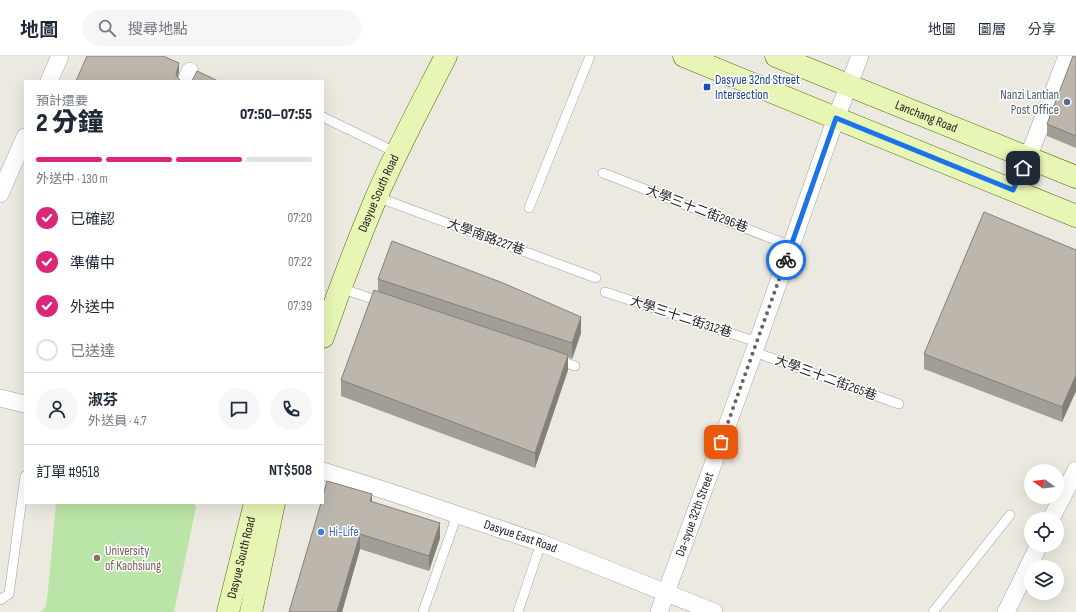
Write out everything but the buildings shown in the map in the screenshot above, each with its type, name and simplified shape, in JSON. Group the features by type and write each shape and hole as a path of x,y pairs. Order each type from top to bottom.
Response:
{"street":[{"path":"50,80 60,56"},
{"name":"Dasyue South Road","path":"324,334 340,288 377,197 446,56"},
{"path":"684,56 1076,216"},
{"name":"Lanchang Road","path":"776,56 1076,177"},
{"name":"Da-syue 32th Street","path":"659,612 836,118 860,56"},
{"path":"1013,190 1028,157 1067,56"},
{"path":"0,194 24,139"},
{"path":"0,398 24,404"},
{"path":"1054,512 1076,470"},
{"name":"Dasyue East Road","path":"324,471 541,543 714,612"},
{"name":"Dasyue South Road","path":"228,612 255,504"},
{"name":"Dasyue South Road","path":"251,612 274,504"},
{"path":"1006,612 1036,552"}],"lane":[{"path":"529,208 590,56"},
{"path":"324,118 397,154"},
{"name":"大學三十二街296巷","path":"604,173 791,246"},
{"name":"大學南路227巷","path":"377,197 596,278"},
{"path":"340,288 393,306"},
{"name":"大學三十二街312巷","path":"605,292 755,347"},
{"name":"大學三十二街265巷","path":"755,347 899,404"},
{"path":"552,358 575,366"},
{"path":"0,600 9,594 24,483"},
{"path":"1055,512 1076,484"},
{"path":"423,612 457,515"},
{"path":"933,612 1010,515"},
{"path":"518,612 541,543"}],"green space":[{"name":"University of Kaohsiung","path":"56,504 194,504 196,507 174,612 41,612 46,606"}],"way so far":[{"path":"721,442 786,260"}],"place":[{"name":"Dasyue 32nd Street Intersection","path":"707,87"},
{"name":"Nanzi Lantian Post Office","path":"1067,102"},
{"name":"Hi-Life","path":"321,532"},
{"name":"University of Kaohsiung","path":"97,558"}],"route":[{"path":"786,260 836,118 1013,190 1023,168"}]}
